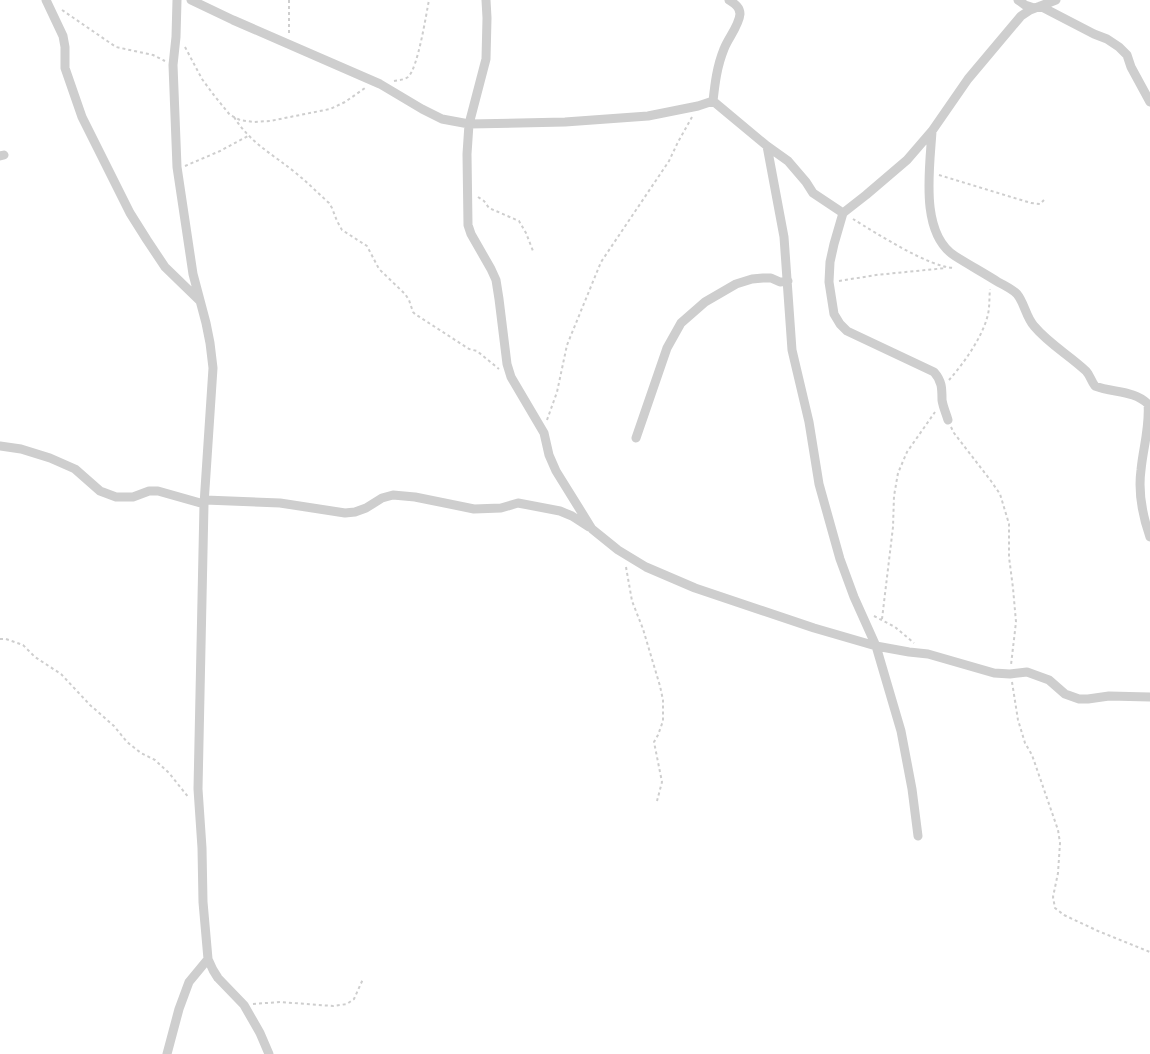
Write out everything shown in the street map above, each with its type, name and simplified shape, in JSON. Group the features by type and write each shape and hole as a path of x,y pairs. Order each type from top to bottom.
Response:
{"street":[{"path":"46,0 63,36 65,68 82,117 130,213 165,267 200,302"},
{"path":"177,0 173,65 177,167 193,274 210,343 213,368 205,502 198,789 203,902 208,959 218,978 244,1005 269,1054"},
{"path":"191,0 378,84 442,119 469,124 565,122 648,116 712,101"},
{"path":"486,0 486,58 469,124 468,225 496,280 507,364 511,377 544,433 549,455 556,471 592,529"},
{"path":"712,101 719,62 740,13 736,5 729,0"},
{"path":"1018,0 1107,39 1119,47 1127,55 1150,102"},
{"path":"948,420 942,403 940,378 934,372 848,331 840,324 834,314 829,282 832,253 843,213 907,160 932,131 968,79 1021,16 1056,0"},
{"path":"712,101 788,161 813,193 843,213"},
{"path":"932,131 929,172 930,206 937,234 944,247 953,255 1018,295 1027,318 1033,326 1084,370 1095,386 1132,394 1149,403 1148,433 1140,473 1140,485 1150,537"},
{"path":"767,146 783,227 792,351 809,423 819,484 840,559 876,646 901,731 918,836"},
{"path":"636,438 667,348 681,323 705,302 736,284 763,278 771,278 780,282 788,281"},
{"path":"0,446 21,449 50,458 75,469 100,490 116,497 133,497 149,491 158,491 205,502 279,503 345,513 366,508 382,498 393,495 415,496 474,509 501,508 518,503 560,511 592,529 618,550 646,567 695,588 813,628 876,646 928,654 994,673 1027,672 1049,680 1065,694 1079,699 1109,696 1150,697"},
{"path":"167,1054 189,982 208,959"}],"path":[{"path":"46,0 116,47 153,55 173,65"},
{"path":"288,44 289,0"},
{"path":"234,117 240,120 260,122 330,110 366,87 402,80 410,75 425,28 429,0"},
{"path":"176,37 187,48 202,79 248,136 297,174 329,203 342,230 367,246 379,269 410,300 411,308 416,314 469,349 477,351 511,377"},
{"path":"544,433 557,392 567,345 601,262 669,161 698,106"},
{"path":"177,167 185,166 220,151 248,136"},
{"path":"929,172 1032,204 1043,203 1044,200"},
{"path":"467,194 480,198 489,208 519,221 533,251"},
{"path":"843,213 881,236 946,268"},
{"path":"829,282 876,274 946,268 979,269"},
{"path":"942,387 957,370 981,335 988,316 991,277"},
{"path":"882,619 898,473 907,452 942,403"},
{"path":"948,420 954,433 1000,494 1009,524 1009,556 1016,622 1010,674 1018,720 1025,743 1032,755 1058,830 1060,843 1058,873 1053,897 1056,908 1064,915 1150,952"},
{"path":"618,550 628,570 632,601 643,629 663,700 663,721 654,742 662,782 657,801"},
{"path":"861,611 882,619 914,643"},
{"path":"0,639 21,643 35,657 61,674 90,705 114,726 127,742 155,760 169,773 199,810"},
{"path":"244,1005 261,1002 333,1006 347,1004 354,999 363,979"}]}
